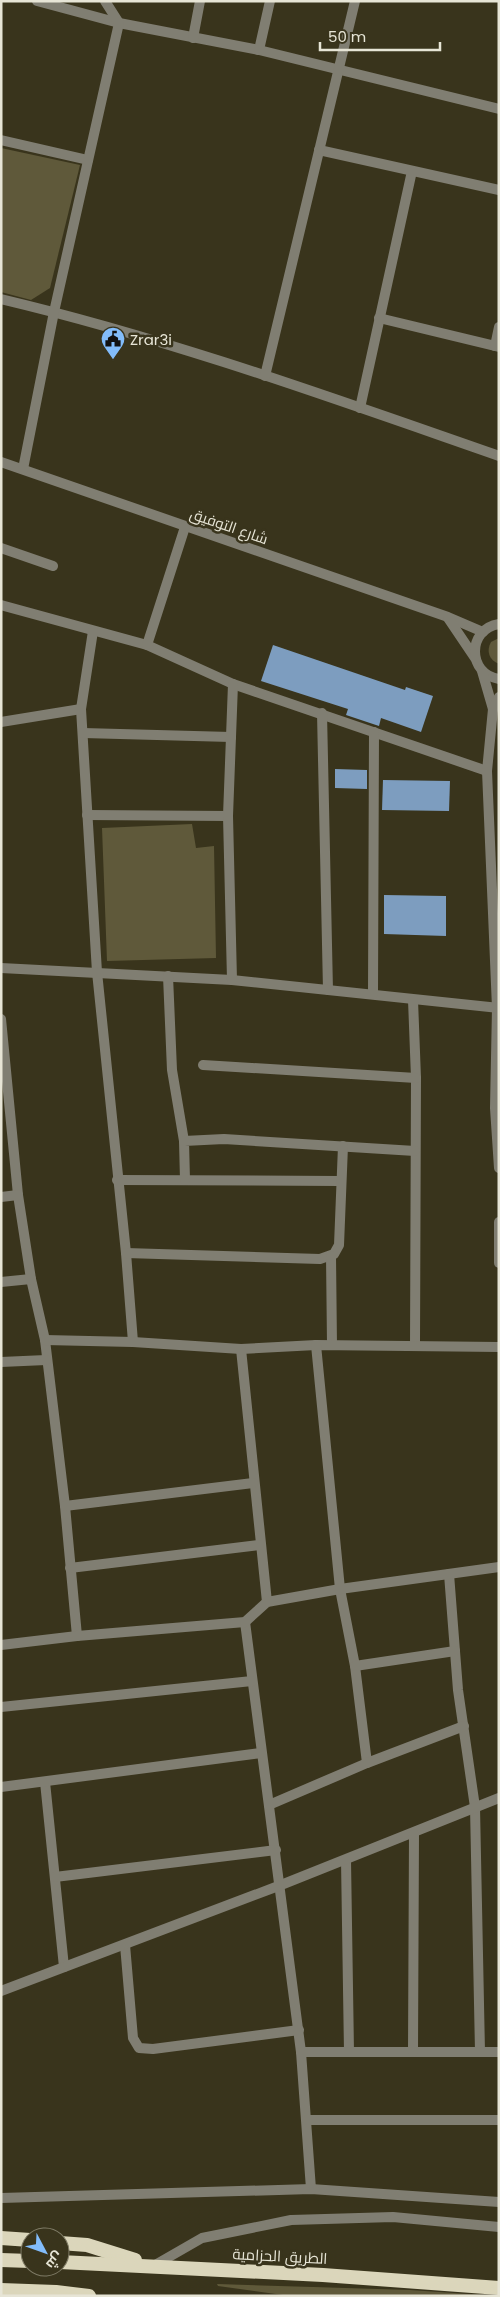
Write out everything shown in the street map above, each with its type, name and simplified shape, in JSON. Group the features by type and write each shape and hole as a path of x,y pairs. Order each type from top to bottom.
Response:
{"highway":[{"path":"1,2238 20,2239"},
{"path":"70,2244 87,2245 155,2266"},
{"path":"1,2260 20,2261"},
{"name":"الطريق الحزامية","path":"70,2262 323,2275 499,2288"},
{"path":"1,2290 56,2292 89,2296"}],"street":[{"path":"37,1 119,23 260,50 499,109"},
{"path":"23,469 54,312 119,23 105,1"},
{"path":"194,38 200,1"},
{"path":"260,50 270,1"},
{"path":"265,376 319,150 340,71 355,1"},
{"path":"1,140 88,160"},
{"path":"319,150 499,190"},
{"path":"360,408 412,171"},
{"path":"1,299 54,312 265,376 499,456"},
{"path":"379,318 497,346 499,327"},
{"name":"شارع التوفيق","path":"1,462 448,617 483,632"},
{"path":"147,645 185,527"},
{"path":"1,548 54,566"},
{"path":"1,605 147,645 233,684 487,770"},
{"path":"448,617 482,671 493,708 487,770 498,1008 497,1108 499,1168"},
{"path":"475,658 475,644 483,632 498,623"},
{"path":"93,631 81,709 97,972 126,1253 133,1342"},
{"path":"482,671 499,679"},
{"path":"232,980 228,816 233,684"},
{"path":"493,708 499,697"},
{"path":"1,722 81,709"},
{"path":"322,713 328,990"},
{"path":"373,994 374,732"},
{"path":"83,733 230,737"},
{"path":"87,815 228,816"},
{"path":"1,968 232,980 498,1008"},
{"path":"168,976 172,1070 184,1141 185,1180"},
{"path":"414,1000 416,1078 415,1346"},
{"path":"1,1019 18,1195 31,1278 45,1340 65,1506 77,1636"},
{"path":"203,1065 416,1078"},
{"path":"184,1141 224,1139 416,1151"},
{"path":"332,1345 331,1256 340,1245 340,1181 343,1146"},
{"path":"117,1180 340,1181"},
{"path":"1,1196 18,1195"},
{"path":"499,1222 499,1263"},
{"path":"126,1253 320,1258 331,1256"},
{"path":"1,1282 31,1278"},
{"path":"45,1340 133,1342 241,1349 316,1345 499,1347"},
{"path":"316,1345 340,1589 355,1666 366,1763"},
{"path":"241,1349 259,1545 267,1602"},
{"path":"1,1362 46,1360"},
{"path":"65,1506 253,1483"},
{"path":"70,1568 259,1545"},
{"path":"1,1645 77,1636 246,1622 267,1602 340,1589 499,1567"},
{"path":"449,1574 455,1651 475,1807 480,2052"},
{"path":"246,1622 261,1754 281,1886 299,2030 311,2189"},
{"path":"355,1666 455,1651"},
{"path":"1,1707 252,1681"},
{"path":"269,1805 366,1763 464,1726"},
{"path":"1,1787 261,1754"},
{"path":"45,1782 64,1967"},
{"path":"1,1991 281,1886 414,1834 499,1798"},
{"path":"413,2052 414,1834"},
{"path":"55,1877 276,1850"},
{"path":"346,1860 349,2052"},
{"path":"125,1945 133,2038 139,2048 153,2049 299,2030"},
{"path":"301,2052 499,2052"},
{"path":"307,2120 499,2120"},
{"path":"1,2198 311,2189 499,2202"},
{"path":"155,2266 202,2238 291,2220 392,2217 499,2227"}],"shaded area":[{"path":"1,148 80,165 50,288 31,300 1,292"},
{"path":"499,638 499,664 491,658 489,645"},
{"path":"192,824 196,848 214,846 216,958 107,961 102,828"},
{"path":"217,2284 410,2290 497,2296 290,2296 218,2286"}],"building":[{"path":"273,645 405,690 406,687 433,696 421,732 381,718 379,726 346,715 348,709 261,681"},
{"path":"335,769 367,770 367,789 335,788"},
{"path":"383,780 450,781 449,811 382,810"},
{"path":"384,895 446,896 446,936 384,934"}],"place":[{"name":"Zrar3i","path":"113,360"}]}
